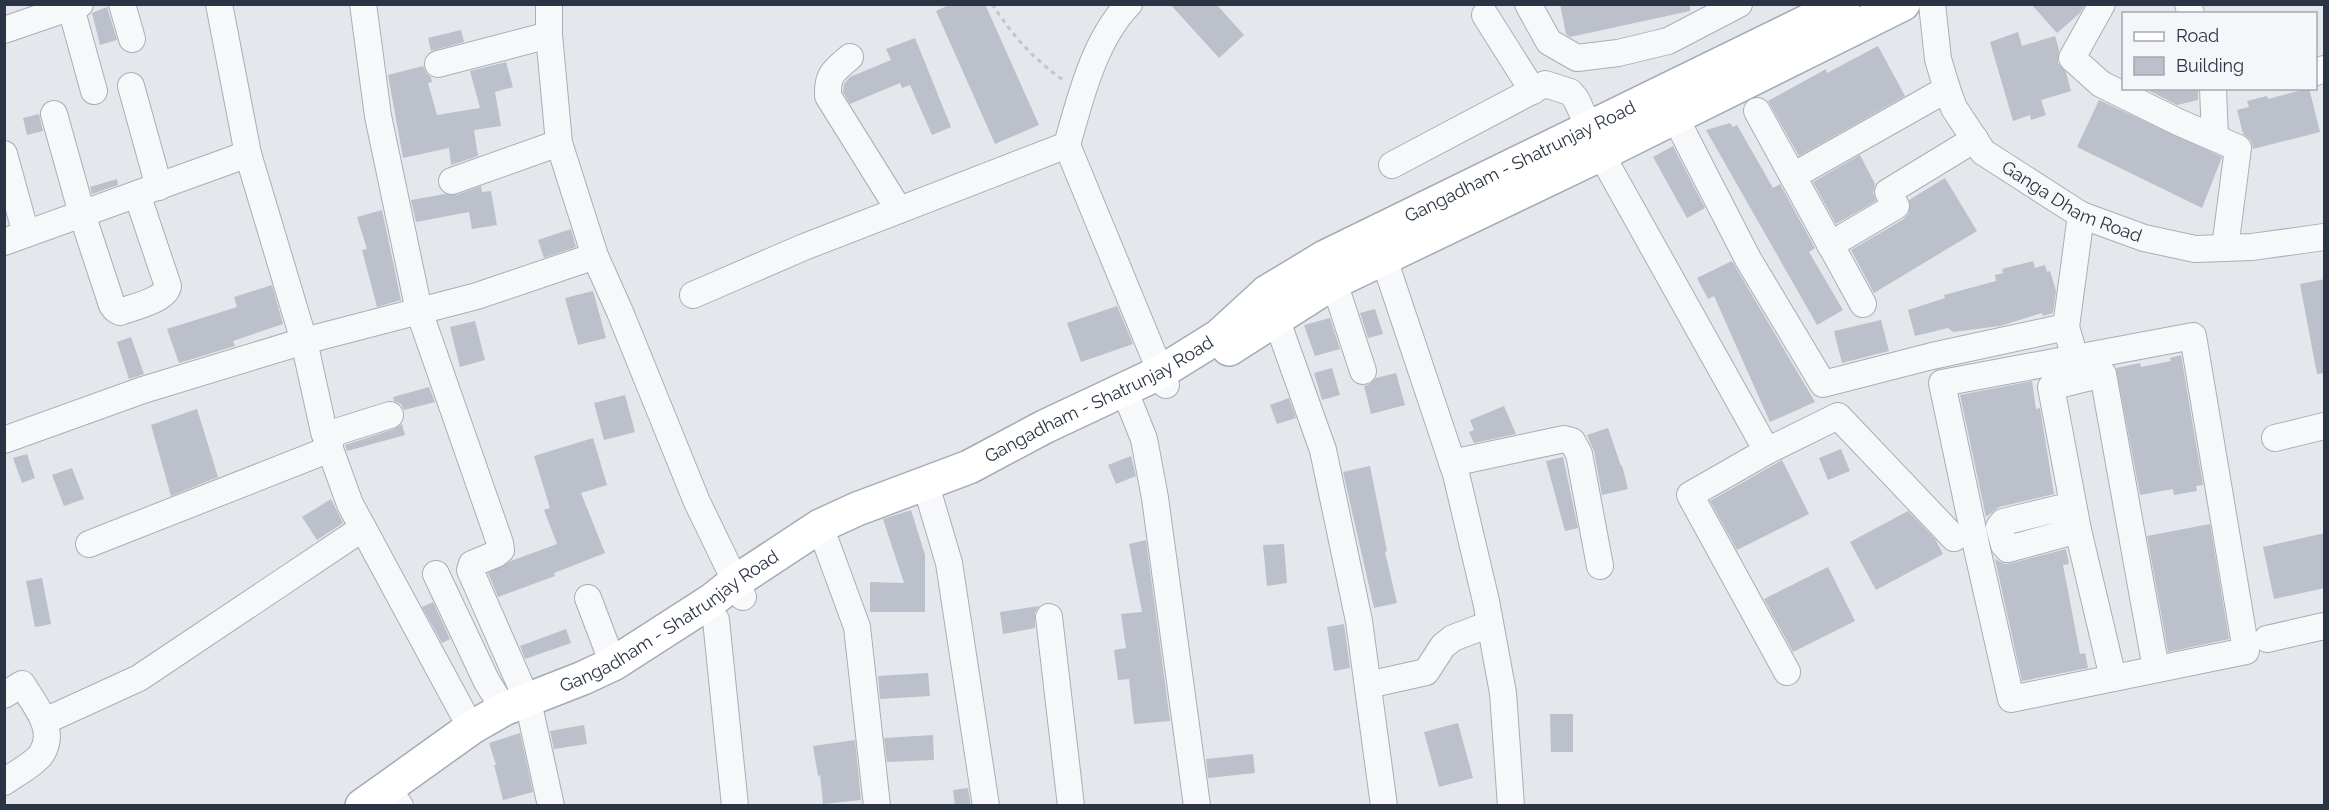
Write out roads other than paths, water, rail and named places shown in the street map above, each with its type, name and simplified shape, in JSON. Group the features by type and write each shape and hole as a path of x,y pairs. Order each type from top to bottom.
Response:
{"main road":[{"name":"Gangadham - Shatrunjay Road","path":"1271,305 1325,257 1380,244 1594,141 1711,70 1843,4"},
{"name":"Gangadham - Shatrunjay Road","path":"1594,141 1675,117 1903,4"},
{"name":"Gangadham - Shatrunjay Road","path":"383,800 466,740 521,708 613,664 711,601 739,589 822,532 927,488 1044,427 1127,396 1163,379 1219,336 1271,305 1334,282 1380,244"},
{"name":"Gangadham - Shatrunjay Road","path":"521,708 589,697 656,663 716,620 739,589"}],"street":[{"path":"122,4 132,39"},
{"path":"219,4 248,154 304,341 329,446 350,504 466,740"},
{"path":"363,4 378,116 418,311 500,543 501,550 472,564 470,570 521,708 551,806"},
{"path":"549,4 549,35 558,143 595,256 697,502 739,589"},
{"path":"1129,4 1120,13 1094,60 1067,145 1163,379"},
{"path":"1528,4 1549,42 1577,58 1618,53 1668,41 1739,4"},
{"name":"Ganga Dham Road","path":"1932,4 1938,59 1947,89 1954,108 1983,152 2081,214 2144,238 2195,249 2252,247 2325,237"},
{"path":"2102,4 2072,58 2101,84 2238,148 2225,248"},
{"path":"4,30 75,6 94,90"},
{"path":"1485,15 1533,91"},
{"path":"438,64 549,35"},
{"path":"850,57 831,73 827,83 828,96 899,210"},
{"path":"1392,165 1545,84 1570,92 1576,99 1594,141 1767,451"},
{"path":"54,114 82,214 112,305 120,312 161,297 167,291 168,286 148,191 131,86"},
{"path":"1793,176 1947,89"},
{"path":"2213,90 2215,138"},
{"path":"1757,111 1863,304"},
{"path":"1675,117 1748,259 1823,384 1932,356 2066,327"},
{"path":"1830,245 1896,206 1888,192 1975,139"},
{"path":"452,181 558,143"},
{"path":"693,295 804,247 1067,145"},
{"path":"4,154 15,238 248,154"},
{"path":"2074,359 2066,327 2081,214"},
{"path":"1380,244 1452,463 1490,624 1503,693 1511,806"},
{"path":"4,440 144,390 304,341 477,296 595,256"},
{"path":"1334,282 1363,371"},
{"path":"1271,305 1323,450 1359,621 1384,806"},
{"path":"2193,336 2246,651 2156,669 2011,699 1942,382 2193,336"},
{"path":"2113,678 2076,518 2051,387 2103,374 2156,669"},
{"path":"1127,396 1143,439 1155,498 1197,806"},
{"path":"90,544 329,446 336,432 390,415"},
{"path":"1787,672 1690,495 1767,451 1838,416 1954,538"},
{"path":"2276,438 2325,426"},
{"path":"1452,463 1564,439 1572,441 1580,454 1600,566"},
{"path":"927,488 950,563 986,806"},
{"path":"45,721 139,678 363,528"},
{"path":"822,532 856,627 877,806"},
{"path":"436,574 487,682 521,708"},
{"path":"588,598 613,664"},
{"path":"1049,617 1071,806"},
{"path":"716,620 735,806"},
{"path":"1368,685 1426,672 1443,646 1453,638 1490,624"},
{"path":"2267,639 2325,626"},
{"path":"4,695 22,684 45,721 48,739 42,754 4,782"}]}
